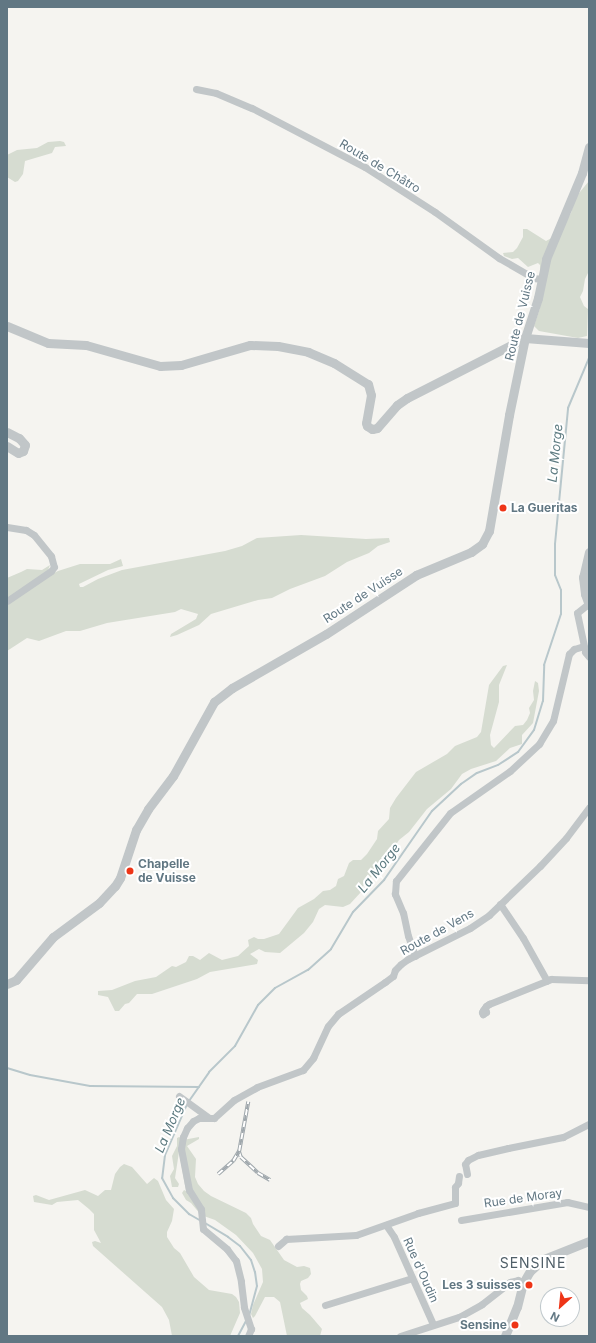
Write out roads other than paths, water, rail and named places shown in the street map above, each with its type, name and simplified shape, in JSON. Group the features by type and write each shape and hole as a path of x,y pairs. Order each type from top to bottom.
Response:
{"street":[{"name":"Route de Châtro","path":"196,89 216,93 248,106 365,167 435,212 500,259 533,278 542,280"},
{"name":"Route de Vuisse","path":"7,984 16,980 53,937 99,903 115,886 120,878 136,830 148,810 173,776 190,747 200,724 214,702 232,688 326,634 416,575 471,552 482,544 489,531 525,338 542,280 546,258 582,173 589,147"},
{"path":"7,326 48,344 86,345 160,366 181,365 250,345 273,346 308,352 334,363 368,384 371,395 366,423 372,429 377,428 397,405 407,398 525,338 586,343"},
{"path":"7,432 19,438 26,445 23,451 18,453 7,446"},
{"path":"7,527 26,530 34,536 51,556 54,567 51,571 7,601"},
{"path":"589,552 584,577 585,594 588,604 577,612 584,646 589,657"},
{"path":"415,956 408,936 403,913 395,894 396,881 450,813 510,771 540,744 553,721 569,654 574,649 584,646"},
{"name":"Route de Vens","path":"248,1336 251,1329 244,1307 241,1281 236,1261 227,1249 203,1229 202,1209 189,1190 181,1149 183,1138 193,1121 199,1118 209,1118 217,1115 234,1100 252,1090 303,1070 313,1058 328,1026 338,1014 393,976 395,970 401,964 470,928 489,915 551,854 589,808"},
{"path":"500,904 523,938 547,981"},
{"path":"485,1008 489,1004 505,997 547,981 589,980"},
{"path":"181,1097 209,1118"},
{"path":"467,1174 465,1164 468,1160 478,1155 563,1137 589,1124"},
{"path":"278,1246 286,1239 349,1237 418,1213 456,1203 455,1187 458,1183 459,1176"},
{"name":"Rue de Moray","path":"461,1220 490,1213 567,1202 589,1207"},
{"name":"Rue d'Oudin","path":"386,1225 394,1237 433,1324"},
{"path":"504,1336 517,1307 523,1283 534,1266 544,1259 589,1241"},
{"path":"325,1305 412,1278"},
{"path":"400,1336 433,1324 459,1317 482,1304 510,1282 518,1280 523,1283"}],"waterway":[{"name":"La Morge","path":"189,1101 209,1072 235,1046 258,1005 275,988 308,970 331,949 353,912 384,880 432,811 461,784 477,773 498,765 518,752 534,730 543,701 544,665 561,614 561,590 555,575 555,544 568,408 589,358"},
{"path":"7,1068 30,1075 90,1086 199,1087"},
{"name":"La Morge","path":"187,1104 165,1155 162,1178 173,1198 189,1214 201,1221"},
{"name":"La Morge","path":"205,1223 240,1246 251,1260 257,1286 249,1315"},
{"name":"La Morge","path":"238,1336 246,1321"}],"railway":[{"path":"218,1174 233,1161 239,1151 248,1102"},
{"path":"239,1151 241,1157 258,1173 270,1180"}],"place":[{"name":"La Gueritas","path":"503,508"},
{"name":"Chapelle de Vuisse","path":"130,871"},
{"name":"Les 3 suisses","path":"529,1285"},
{"name":"Sensine","path":"515,1325"}],"district":[{"name":"SENSINE","path":"533,1263"}]}
